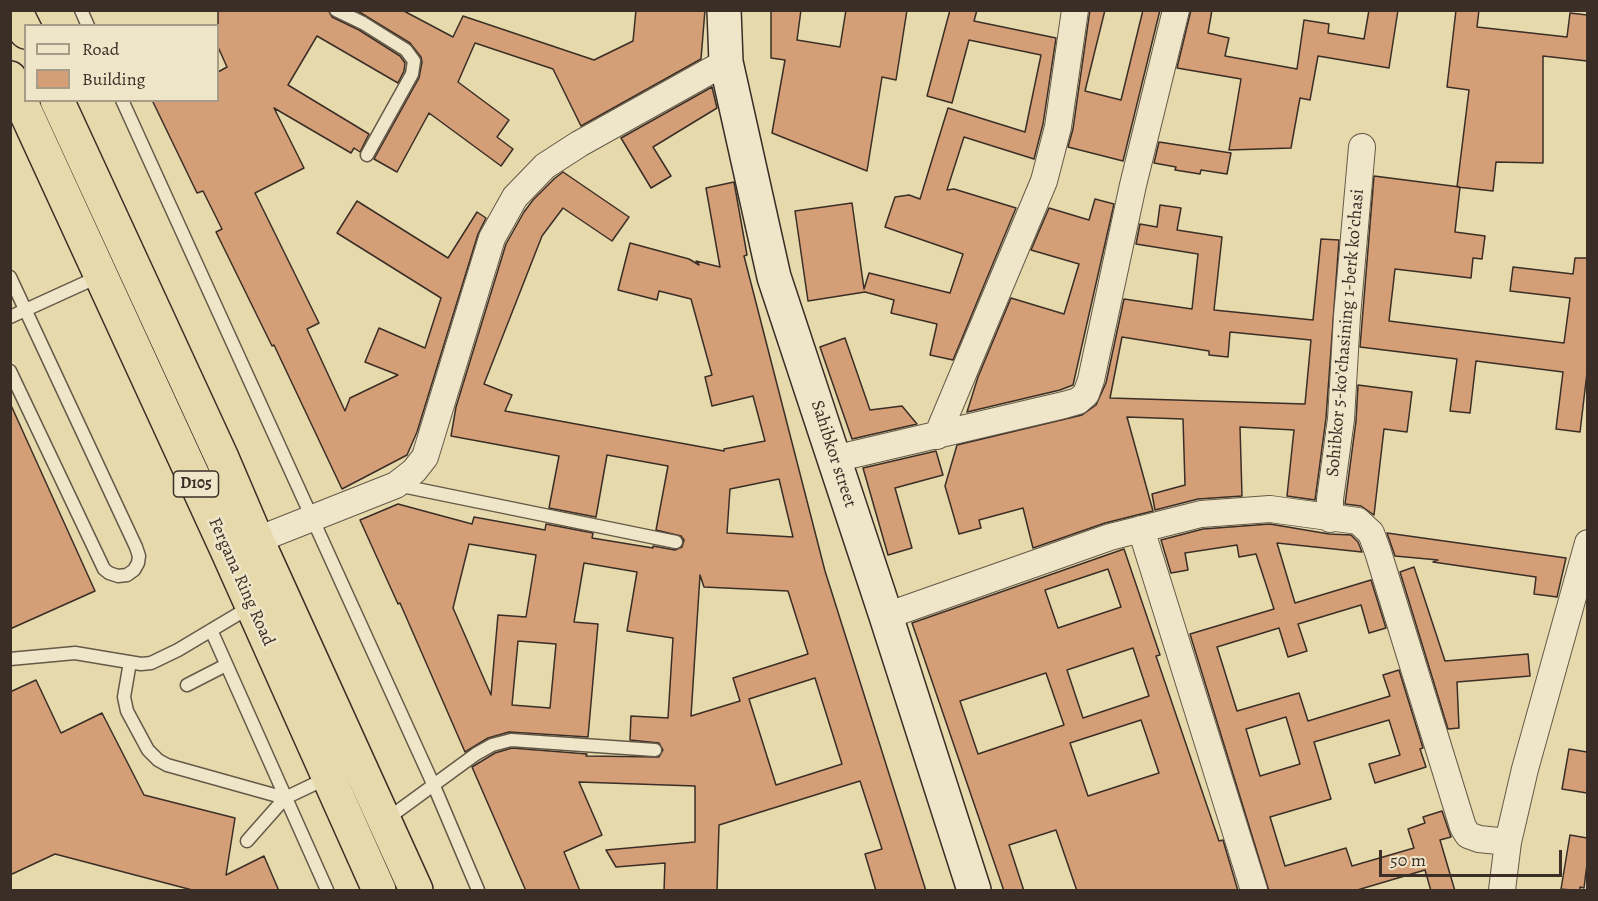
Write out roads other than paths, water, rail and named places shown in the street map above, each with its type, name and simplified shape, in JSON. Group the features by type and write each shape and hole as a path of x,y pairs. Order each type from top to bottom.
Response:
{"highway":[{"path":"15,10 24,28"},
{"name":"Fergana Ring Road","path":"12,83 252,606 379,891"},
{"name":"Fergana Ring Road","path":"58,102 222,458 416,891"}],"street":[{"name":"Sahibkor street","path":"724,10 726,62 774,277 974,891"},
{"path":"937,436 1044,181 1058,127 1076,10"},
{"path":"834,459 1064,405 1078,401 1086,394 1091,380 1133,185 1176,10"},
{"path":"258,540 396,485 414,471 425,457 492,238 516,197 553,160 726,62"},
{"name":"Sohibkor 5-koʼchasining 1-berk koʼchasi","path":"1330,519 1330,499 1341,419 1347,316 1362,147"},
{"path":"886,616 1110,537 1202,514 1270,509 1330,519 1358,521 1371,533 1463,827 1468,835 1479,839 1508,842"},
{"path":"1141,529 1254,891"},
{"path":"1502,891 1508,842 1525,769 1587,543"}],"lane":[{"path":"81,10 87,24"},
{"path":"336,10 363,23 406,50 414,61 411,74 367,155"},
{"path":"123,102 434,786 478,891"},
{"path":"10,317 101,275"},
{"path":"10,278 136,547 138,563 127,575 118,576 104,569 10,371"},
{"path":"396,485 676,542"},
{"path":"10,659 75,653 151,663 252,606"},
{"path":"211,630 327,891"},
{"path":"130,662 124,697 127,711 148,750 158,760 167,765 285,798"},
{"path":"187,685 226,665"},
{"path":"384,822 476,754 492,745 511,740 655,750"},
{"path":"246,841 285,798 329,778"}]}
